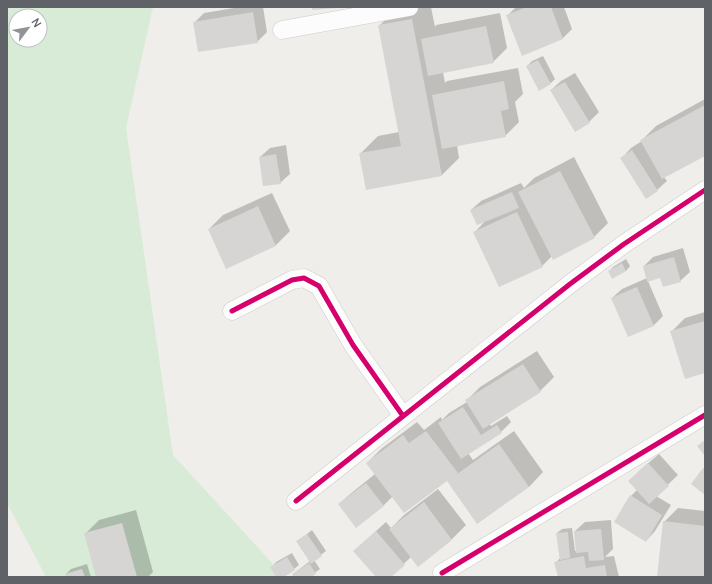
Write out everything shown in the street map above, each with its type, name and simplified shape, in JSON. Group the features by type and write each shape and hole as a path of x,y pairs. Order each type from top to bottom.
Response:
{"street":[{"path":"282,30 409,7"},
{"path":"296,501 570,284 624,244 705,190"},
{"path":"232,311 292,280 304,278 319,286 353,345 403,416"},
{"path":"442,574 705,415"}],"green space":[{"path":"7,7 153,7 126,128 173,455 285,577 46,577 7,503"}],"building":[{"path":"312,7 337,7 337,8 312,10"},
{"path":"527,7 551,7 563,39 522,56 506,15"},
{"path":"253,12 258,43 198,52 193,22"},
{"path":"412,19 442,176 366,190 359,153 401,146 378,25"},
{"path":"486,26 494,63 428,76 421,39"},
{"path":"538,60 551,84 539,91 526,66"},
{"path":"504,81 509,109 501,111 506,137 442,149 432,95"},
{"path":"565,82 590,123 575,132 550,90"},
{"path":"705,105 705,156 662,179 640,140"},
{"path":"632,150 658,191 646,199 620,158"},
{"path":"276,154 281,184 263,186 259,157"},
{"path":"560,171 595,238 553,260 518,192"},
{"path":"512,192 519,208 477,225 470,210"},
{"path":"258,206 276,246 226,269 208,229"},
{"path":"517,212 543,267 499,287 473,232"},
{"path":"674,257 681,282 663,287 660,278 647,282 643,266"},
{"path":"622,263 626,271 612,279 608,271"},
{"path":"637,287 654,326 628,337 611,298"},
{"path":"705,321 705,373 685,379 670,331"},
{"path":"523,364 541,392 483,429 465,400"},
{"path":"463,407 481,435 497,425 502,433 461,459 438,423"},
{"path":"426,431 458,473 453,477 499,444 529,487 477,524 447,481 404,513 366,463 403,435 409,443"},
{"path":"705,440 705,456 697,446"},
{"path":"648,463 669,486 649,504 628,481"},
{"path":"703,468 705,469 705,495 691,484"},
{"path":"366,483 384,506 356,528 338,504"},
{"path":"630,495 662,515 646,542 614,522"},
{"path":"424,502 452,540 418,567 389,529"},
{"path":"663,521 705,526 705,577 657,577"},
{"path":"122,523 137,577 96,577 84,533"},
{"path":"601,529 604,560 589,561 588,552 576,553 574,531"},
{"path":"376,531 405,565 391,577 376,577 353,551"},
{"path":"568,532 570,558 560,560 556,533"},
{"path":"307,534 322,556 311,564 296,541"},
{"path":"584,556 586,568 605,565 607,577 558,577 554,562"},
{"path":"287,557 295,570 284,577 276,577 270,567"},
{"path":"309,563 316,574 311,577 294,577 292,574"},
{"path":"82,569 85,577 66,577 65,574"}],"cycle path":[{"path":"296,501 570,284 624,244 705,190"},
{"path":"232,311 292,280 304,278 319,286 353,345 403,416"},
{"path":"442,573 705,415"}]}
